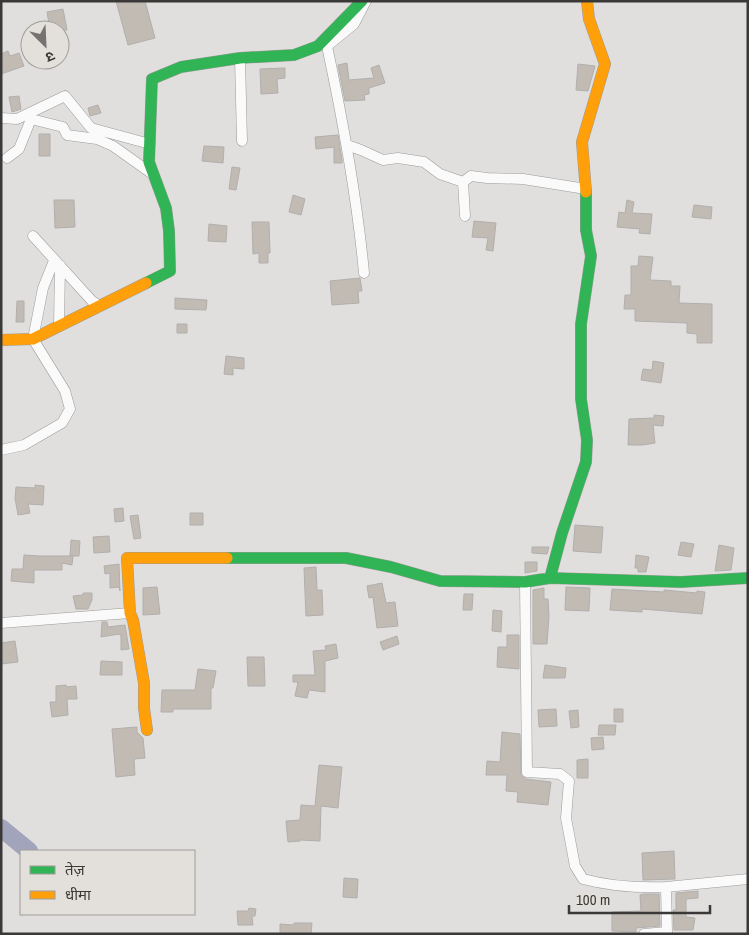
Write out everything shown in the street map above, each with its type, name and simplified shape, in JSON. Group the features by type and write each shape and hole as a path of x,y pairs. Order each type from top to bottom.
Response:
{"street":[{"path":"1,340 33,339 170,271 166,206 151,173 148,153 150,144 152,79 181,66 240,58 294,55 318,46 362,1"},
{"path":"364,274 347,145 328,46 354,24 366,1"},
{"path":"550,578 562,533 586,462 587,440 581,399 581,324 591,256 586,230 586,189 582,142 605,64 589,19 587,1"},
{"path":"240,58 242,141"},
{"path":"1,118 17,119 65,96 91,128 150,144"},
{"path":"7,158 19,149 31,119 63,127 67,135 97,139 113,146 151,173"},
{"path":"347,145 383,160 398,158 424,162 440,174 463,182"},
{"path":"463,182 471,176 523,178 586,189"},
{"path":"463,182 465,216"},
{"path":"33,236 92,301 100,306"},
{"path":"1,450 24,445 62,423 70,410 65,391 33,339 43,288 53,263 58,263"},
{"path":"58,263 59,326"},
{"path":"147,730 144,708 144,683 133,620 130,614 127,558 346,558 391,567 440,581 525,582 550,578 681,582 748,578"},
{"path":"525,582 527,772 560,774 569,781 566,818 575,866 583,879 598,883 666,887 748,879"},
{"path":"1,623 130,614"},
{"path":"644,934 668,932 666,887"}],"building":[{"path":"116,1 145,1 155,38 128,45"},
{"path":"63,9 65,20 48,20 47,12"},
{"path":"8,51 10,56 19,53 20,67 1,74 1,54"},
{"path":"347,63 349,80 374,78 371,68 379,65 385,83 369,88 369,94 364,95 365,100 345,101 338,65"},
{"path":"578,64 595,66 588,91 576,90"},
{"path":"285,68 285,78 277,79 278,93 261,94 260,69"},
{"path":"19,96 21,109 12,112 9,97"},
{"path":"98,105 101,113 90,116 88,108"},
{"path":"39,134 50,134 50,156 39,156"},
{"path":"338,135 342,163 334,163 334,147 316,149 315,137"},
{"path":"204,146 224,147 223,163 202,161"},
{"path":"232,167 240,168 236,190 229,189"},
{"path":"293,195 305,199 301,215 289,212"},
{"path":"54,200 74,200 75,227 55,228"},
{"path":"627,200 634,202 632,213 652,214 650,234 639,233 640,229 617,227 619,212 625,213"},
{"path":"694,205 712,207 711,219 692,217"},
{"path":"474,221 496,223 493,251 486,250 488,238 472,237"},
{"path":"252,222 269,222 270,253 268,253 268,263 259,263 259,253 253,254"},
{"path":"209,224 227,226 226,242 208,241"},
{"path":"639,256 653,257 650,280 671,281 671,286 680,286 679,303 712,304 712,343 697,343 697,334 687,333 687,323 635,321 635,309 624,309 625,295 631,295 631,266 638,266"},
{"path":"360,278 362,291 358,291 359,303 332,305 330,281"},
{"path":"175,298 207,300 206,310 175,309"},
{"path":"17,301 24,301 24,322 16,322"},
{"path":"177,324 187,324 187,333 177,333"},
{"path":"226,356 244,358 244,369 233,368 233,375 224,374"},
{"path":"653,361 664,363 661,383 641,380 643,369 652,370"},
{"path":"654,415 664,416 663,426 653,425 655,443 628,445 629,419 654,418"},
{"path":"35,485 44,486 43,505 28,504 30,513 18,515 15,498 16,487 35,488"},
{"path":"123,508 124,521 115,522 114,509"},
{"path":"190,513 203,513 203,525 190,525"},
{"path":"138,515 141,538 134,539 130,516"},
{"path":"575,525 603,527 601,553 573,551"},
{"path":"109,536 110,552 94,553 93,537"},
{"path":"71,540 80,541 79,556 70,556"},
{"path":"681,542 694,544 691,557 678,555"},
{"path":"719,545 734,548 731,570 715,571"},
{"path":"532,547 549,547 547,554 532,553"},
{"path":"24,555 73,556 72,565 62,563 62,570 34,570 34,583 11,581 12,569 23,569"},
{"path":"636,555 649,557 646,572 638,572 638,568 635,568"},
{"path":"525,562 537,562 537,571 525,573"},
{"path":"119,564 120,591 119,587 110,588 110,573 105,574 104,566"},
{"path":"316,567 317,590 322,590 323,615 306,616 304,568"},
{"path":"382,583 386,603 395,602 398,626 377,628 373,597 369,598 367,586"},
{"path":"157,587 160,614 143,615 143,588"},
{"path":"566,587 590,588 589,611 565,610"},
{"path":"544,588 544,599 548,599 549,616 547,644 533,644 533,590"},
{"path":"612,589 705,592 702,614 642,609 642,612 610,610"},
{"path":"83,593 92,593 92,600 88,609 76,609 73,596 83,595"},
{"path":"464,594 473,594 472,610 463,610"},
{"path":"493,610 502,611 501,632 492,631"},
{"path":"102,622 107,622 108,627 125,625 129,649 121,650 121,636 119,634 101,637"},
{"path":"507,635 519,635 519,669 497,667 498,647 507,647"},
{"path":"397,636 399,644 383,650 380,642"},
{"path":"15,641 18,662 1,664 1,643"},
{"path":"336,644 338,658 325,661 325,692 309,690 307,698 295,696 298,682 293,682 293,675 315,675 313,651 326,650 325,646"},
{"path":"247,657 264,657 265,686 248,686"},
{"path":"101,661 122,662 122,675 100,675"},
{"path":"545,665 566,668 565,678 543,678"},
{"path":"198,669 216,671 213,688 211,688 211,709 173,709 173,712 161,712 162,690 195,690"},
{"path":"66,685 66,687 76,686 77,699 67,699 68,715 52,717 50,702 56,702 56,686"},
{"path":"556,709 557,726 539,727 538,710"},
{"path":"614,709 623,709 623,722 614,722"},
{"path":"578,710 579,727 571,728 569,711"},
{"path":"599,725 616,725 615,735 598,735"},
{"path":"137,727 137,732 143,738 145,758 134,759 135,775 116,777 112,729"},
{"path":"502,732 520,734 521,775 526,779 551,782 548,805 517,802 518,792 506,791 507,775 486,775 487,761 500,762"},
{"path":"603,737 604,749 592,750 591,738"},
{"path":"588,759 588,778 577,778 577,760"},
{"path":"319,765 342,767 338,808 321,806 320,841 300,840 288,842 286,821 300,820 301,805 315,806"},
{"path":"674,851 675,879 643,880 642,853"},
{"path":"344,878 358,879 357,898 343,897"},
{"path":"698,891 698,898 686,899 686,917 695,918 693,930 674,930 673,910 676,910 676,893"},
{"path":"659,894 660,926 636,928 636,932 612,931 612,912 641,911 640,895"},
{"path":"249,908 256,909 255,916 252,916 253,925 238,925 237,911 248,911"},
{"path":"294,923 312,923 311,934 280,934 280,924 294,925"}],"waterway":[{"path":"1,828 28,850"}],"traffic: fast":[{"path":"146,283 170,271 169,231 166,208 149,162 152,79 181,67 240,58 294,55 318,46 362,1"},
{"path":"550,578 562,533 586,462 587,440 581,399 581,324 591,256 586,230 586,192"},
{"path":"227,558 346,558 391,567 440,581 525,582 550,578 681,582 748,578"}],"traffic: slow":[{"path":"586,192 582,142 605,64 589,19 587,1"},
{"path":"1,340 33,339 146,283"},
{"path":"147,730 144,708 144,683 133,620 130,613 127,558 227,558"}]}
